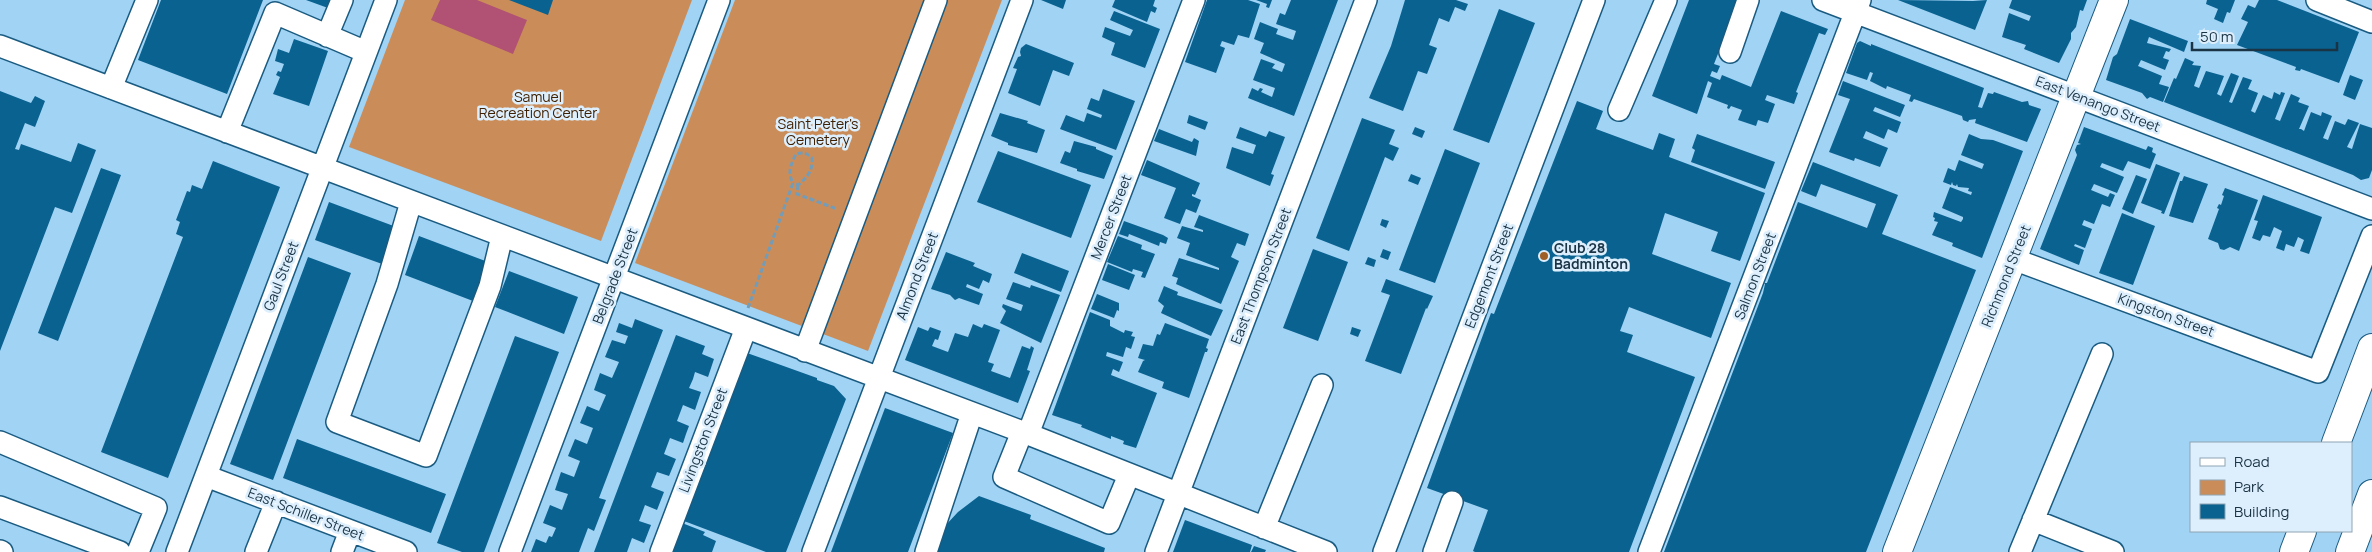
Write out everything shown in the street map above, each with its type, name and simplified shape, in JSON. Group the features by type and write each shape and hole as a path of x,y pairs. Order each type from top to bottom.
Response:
{"main road":[{"name":"Richmond Street","path":"1897,552 2114,0"},
{"path":"2336,442 2372,348"},
{"path":"2350,552 2372,494"},
{"path":"2294,552 2302,532"}],"street":[{"path":"111,88 147,0"},
{"path":"327,36 342,0"},
{"name":"Gaul Street","path":"177,552 386,0"},
{"name":"Belgrade Street","path":"510,552 719,0"},
{"path":"805,351 936,0"},
{"name":"Almond Street","path":"813,552 1022,0"},
{"name":"Mercer Street","path":"1129,475 1109,523 1004,477 1025,433 1194,0"},
{"name":"East Thompson Street","path":"1156,552 1366,0"},
{"name":"Edgemont Street","path":"1384,552 1594,0"},
{"path":"1619,110 1666,0"},
{"path":"1730,52 1748,0"},
{"name":"East Venango Street","path":"1823,0 1858,6 2077,96 2372,209"},
{"path":"2317,0 2372,22"},
{"name":"Salmon Street","path":"1649,552 1858,6"},
{"path":"227,132 275,13 366,52"},
{"path":"0,46 1025,433 1326,552"},
{"path":"412,202 387,284 337,422 426,456 490,286 502,236"},
{"name":"Kingston Street","path":"2013,258 2318,372 2372,236"},
{"name":"Livingston Street","path":"661,552 743,328"},
{"path":"2020,552 2102,354"},
{"path":"1264,528 1322,385"},
{"path":"926,552 972,413"},
{"path":"0,442 156,508 138,552"},
{"name":"East Schiller Street","path":"206,476 406,552"},
{"path":"256,552 276,502"},
{"path":"1434,552 1452,502"},
{"path":"0,507 120,552"},
{"path":"2033,520 2113,552"},
{"path":"342,552 350,531"}],"path":[{"path":"798,185 793,183 790,178 789,168 796,154 802,152 812,158 813,165 809,175 798,185 798,194 855,216"},
{"path":"743,328 793,183"}],"green space":[{"name":"Samuel Recreation Center","path":"405,0 692,0 601,241 349,147"},
{"name":"Saint Peter's Cemetery","path":"735,0 1002,0 868,351 635,263"}],"shaded area":[{"path":"440,0 477,0 527,20 513,54 431,20"}],"building":[{"path":"161,0 263,0 227,94 138,60"},
{"path":"306,0 331,0 328,8"},
{"path":"509,0 553,0 548,15"},
{"path":"1041,0 1066,0 1063,9"},
{"path":"1115,0 1155,0 1153,6 1157,8 1155,13 1151,11 1147,22 1112,7"},
{"path":"1207,0 1248,0 1260,4 1249,38 1238,35 1234,45 1222,41 1220,46 1225,48 1216,73 1185,62"},
{"path":"1256,0 1272,0 1269,8 1266,7 1267,4"},
{"path":"1291,0 1338,0 1294,116 1248,98 1252,88 1258,91 1260,88 1263,89 1261,92 1272,97 1275,88 1253,80 1261,59 1275,64 1272,68 1282,72 1285,64 1260,53 1264,43 1254,39 1260,22 1278,29 1276,34 1293,40 1296,31 1276,24 1280,13 1285,15"},
{"path":"1405,0 1456,0 1468,4 1465,11 1455,7 1449,22 1439,18 1429,45 1437,48 1427,74 1418,71 1403,111 1369,98 1391,46"},
{"path":"1689,0 1739,0 1714,64 1720,66 1717,73 1712,71 1710,76 1720,80 1722,75 1751,87 1781,11 1828,29 1825,35 1819,33 1796,92 1798,93 1794,104 1767,95 1765,100 1775,104 1768,123 1758,120 1756,126 1738,120 1742,110 1731,106 1729,109 1727,108 1728,105 1707,97 1712,83 1708,81 1697,114 1652,96"},
{"path":"1898,0 1973,1 1987,0 1975,30"},
{"path":"2012,0 2087,0 2083,11 2080,10 2076,27 2071,33 2071,39 2059,63 2024,49 2026,45 2002,37 2009,13 2029,21 2031,16 2009,8"},
{"path":"2207,0 2235,0 2230,13 2227,12 2223,23 2214,19 2218,9 2206,4"},
{"path":"2259,0 2277,0 2359,32 2339,83 2301,69 2300,71 2295,70 2296,67 2237,45 2248,22 2241,19 2248,5 2255,8"},
{"path":"1499,9 1535,23 1489,143 1453,130"},
{"path":"1114,11 1160,29 1145,68 1111,55 1115,43 1102,37 1105,27 1130,36 1133,30 1110,20"},
{"path":"2130,19 2188,41 2184,52 2149,37 2147,43 2171,49 2169,52 2166,51 2163,58 2169,60 2165,70 2141,60 2138,66 2162,76 2159,84 2169,87 2163,102 2150,97 2147,99 2142,93 2106,80 2113,57 2117,54"},
{"path":"294,39 328,51 309,106 273,94 280,77 276,75 278,71 281,72 284,64 275,61 278,49 289,53"},
{"path":"1860,41 1984,88 1978,107 1982,108 1988,93 1993,94 1994,92 2022,102 2028,101 2029,105 2041,109 2027,142 1975,123 1976,119 1969,120 1968,122 1963,120 1962,116 1914,99 1912,102 1909,101 1911,95 1887,86 1886,89 1870,81 1873,73 1870,72 1867,80 1846,73 1857,43"},
{"path":"1026,44 1074,63 1069,76 1053,70 1040,106 1008,93 1017,69 1013,68 1018,57 1021,56 1021,48"},
{"path":"2185,58 2194,62 2192,65 2201,66 2194,86 2199,88 2206,71 2224,76 2217,94 2221,96 2231,73 2239,76 2229,102 2232,103 2243,77 2252,80 2248,89 2258,93 2251,111 2255,113 2263,95 2272,99 2274,92 2280,95 2281,92 2285,93 2275,119 2280,121 2291,94 2300,98 2298,102 2309,106 2299,129 2304,131 2311,112 2321,116 2322,112 2332,116 2323,138 2328,140 2335,121 2345,125 2348,119 2359,123 2347,147 2352,149 2360,124 2372,128 2372,170 2369,178 2361,180 2353,175 2164,102"},
{"path":"2350,75 2363,80 2355,100 2343,95"},
{"path":"1843,81 1905,105 1900,117 1875,107 1873,111 1901,122 1897,133 1888,129 1884,139 1866,131 1863,138 1888,148 1880,167 1855,158 1854,161 1829,152 1850,99 1838,95"},
{"path":"1103,89 1135,101 1116,150 1060,129 1066,115 1084,122 1087,113 1101,118 1102,115 1087,109 1091,98 1099,101"},
{"path":"0,91 31,103 35,96 45,101 35,127 25,123 15,149 19,150 21,144 71,162 78,143 96,150 72,213 55,207 0,351"},
{"path":"1577,101 1603,111 1596,129 1653,150 1659,133 1675,139 1669,157 1765,193 1740,261 1711,251 1718,232 1665,213 1652,254 1731,283 1711,338 1629,307 1620,331 1633,335 1627,352 1695,377 1629,552 1475,552 1473,551 1488,510 1427,488 1491,313 1494,314"},
{"path":"1000,113 1028,121 1027,123 1045,130 1037,153 1008,145 1008,143 991,136"},
{"path":"1189,115 1208,122 1205,130 1187,123"},
{"path":"1362,118 1395,130 1389,144 1399,148 1393,161 1385,157 1349,251 1316,238"},
{"path":"1240,127 1266,137 1269,131 1285,137 1271,174 1274,175 1270,186 1226,168 1232,147 1253,154 1256,145 1236,138"},
{"path":"1415,127 1425,131 1422,138 1412,134"},
{"path":"2084,127 2146,150 2148,146 2153,148 2152,152 2156,154 2150,169 2128,161 2123,171 2102,163 2100,167 2124,177 2117,193 2094,184 2091,190 2108,197 2110,193 2115,195 2110,207 2102,204 2094,224 2084,220 2082,225 2092,229 2085,248 2075,244 2074,246 2084,250 2079,265 2040,249 2077,155 2075,150 2077,145 2081,144 2078,143"},
{"path":"1159,129 1192,142 1194,138 1199,141 1196,156 1154,141"},
{"path":"1697,134 1775,162 1765,189 1691,162 1695,150 1692,148"},
{"path":"1969,134 2023,151 1982,258 1952,246 1953,243 1932,235 1938,222 1934,221 1934,212 1961,222 1963,219 1963,217 1942,208 1950,187 1971,195 1972,192 1968,191 1969,188 1958,187 1957,184 1956,186 1953,185 1952,182 1951,185 1943,182 1948,168 1955,171 1959,160 1982,169 1984,164 1961,155"},
{"path":"1074,141 1096,147 1096,149 1113,156 1104,179 1077,171 1077,169 1060,163 1065,151 1070,153"},
{"path":"1445,149 1480,163 1435,283 1399,270"},
{"path":"998,151 1091,185 1071,238 977,202"},
{"path":"1147,160 1200,183 1195,195 1192,194 1192,196 1201,200 1196,213 1186,209 1180,224 1164,218 1176,188 1141,175"},
{"path":"213,161 280,187 168,478 101,452 183,237 176,234 180,222 176,220 187,191 190,192 192,185 202,189"},
{"path":"1813,162 1898,195 1882,234 1976,270 1866,552 1664,552 1763,293 1764,283 1767,283 1798,202 1867,228 1876,204 1821,184 1816,197 1801,191"},
{"path":"2156,164 2180,173 2164,214 2161,213 2162,211 2141,203"},
{"path":"101,168 121,175 58,341 38,333"},
{"path":"1411,174 1421,178 1418,185 1408,181"},
{"path":"2136,175 2147,179 2133,214 2122,209"},
{"path":"2184,176 2208,184 2193,223 2169,216 2180,181 2182,181"},
{"path":"2225,188 2258,200 2239,251 2230,247 2224,250 2220,249 2218,243 2208,239 2219,209 2217,208 2219,204 2221,205 2224,196 2222,195"},
{"path":"2263,195 2322,217 2309,254 2300,251 2304,240 2298,237 2294,247 2286,244 2284,251 2276,248 2282,231 2274,227 2270,237 2263,235 2260,241 2252,238 2258,221 2254,220"},
{"path":"329,202 399,228 385,265 315,240"},
{"path":"2122,213 2155,226 2133,285 2099,273"},
{"path":"1199,215 1249,234 1245,246 1237,243 1231,257 1239,261 1221,304 1176,284 1178,278 1172,276 1179,258 1219,270 1219,268 1186,255 1190,243 1177,238 1182,226 1203,232 1203,230 1194,227"},
{"path":"1382,219 1389,221 1386,228 1380,225"},
{"path":"1124,221 1163,235 1168,238 1166,244 1160,242 1159,246 1129,234 1128,237 1119,234"},
{"path":"419,236 488,262 473,301 405,275"},
{"path":"1118,236 1142,245 1141,249 1155,254 1145,278 1141,277 1143,272 1133,269 1132,272 1107,262"},
{"path":"1313,249 1348,262 1318,341 1283,328"},
{"path":"1383,249 1391,252 1388,260 1380,257"},
{"path":"946,252 975,263 973,266 992,274 989,283 983,280 979,289 967,284 966,287 983,294 979,305 959,298 955,300 950,295 931,289"},
{"path":"1022,253 1069,271 1061,292 1014,273"},
{"path":"308,257 351,273 273,480 230,464"},
{"path":"1368,257 1376,260 1374,267 1365,264"},
{"path":"1108,264 1135,275 1129,290 1102,280"},
{"path":"509,271 578,297 564,334 495,307"},
{"path":"1386,279 1433,296 1426,308 1401,374 1365,361 1390,295 1381,292"},
{"path":"1013,282 1030,288 1031,285 1060,295 1041,343 1000,323 1006,311 1002,307 1003,304 1021,311 1023,305 1006,299"},
{"path":"1164,286 1178,292 1177,295 1223,310 1211,336 1161,313 1164,306 1158,301"},
{"path":"1097,294 1119,303 1119,311 1117,310 1114,318 1091,309"},
{"path":"1090,312 1110,320 1110,326 1124,333 1125,330 1133,332 1131,336 1135,337 1131,349 1126,347 1123,357 1107,352 1106,356 1123,362 1119,372 1113,369 1111,375 1157,393 1136,448 1123,444 1124,441 1111,436 1111,439 1081,427 1082,425 1052,415"},
{"path":"635,319 663,330 599,498 606,500 594,531 588,528 579,552 531,552 536,539 546,543 549,536 552,537 556,528 543,523 550,505 562,510 568,494 555,490 561,472 574,477 580,461 568,456 575,439 587,444 593,428 580,423 587,406 599,411 606,395 594,390 600,373 612,378 619,362 605,357 612,340 625,344 628,336 616,332 619,323 632,328"},
{"path":"1165,323 1209,339 1206,348 1208,349 1207,352 1205,352 1189,398 1162,388 1164,382 1138,372 1145,360 1138,358 1143,344 1153,346 1157,334 1160,335"},
{"path":"973,324 982,328 984,324 1000,330 988,362 994,364 991,371 1010,378 1022,346 1030,349 1031,346 1034,348 1027,370 1030,371 1018,403 905,360 918,327 928,331 930,327 941,331 938,340 935,339 932,346 948,352 955,333 968,337"},
{"path":"1352,327 1361,330 1358,337 1350,334"},
{"path":"676,335 705,346 702,354 714,359 708,377 695,372 689,388 701,392 695,410 683,405 677,421 689,426 683,443 670,438 664,454 676,459 669,476 657,472 651,487 664,492 657,510 645,505 639,521 651,525 644,543 632,538 627,552 594,552"},
{"path":"515,336 559,352 484,552 462,552 437,543"},
{"path":"747,353 817,378 817,380 834,386 846,399 786,552 766,552 684,521"},
{"path":"885,408 953,433 908,552 831,552"},
{"path":"297,439 446,494 431,533 283,478"},
{"path":"979,496 1031,515 1030,519 1105,548 1104,552 931,552 945,526 958,512"},
{"path":"1185,520 1252,545 1250,552 1173,552"},
{"path":"682,523 705,532 703,535 716,541 712,552 671,552"},
{"path":"1254,546 1266,550 1265,552 1251,552"}],"place":[{"name":"Club 28 Badminton","path":"1544,256"}]}
